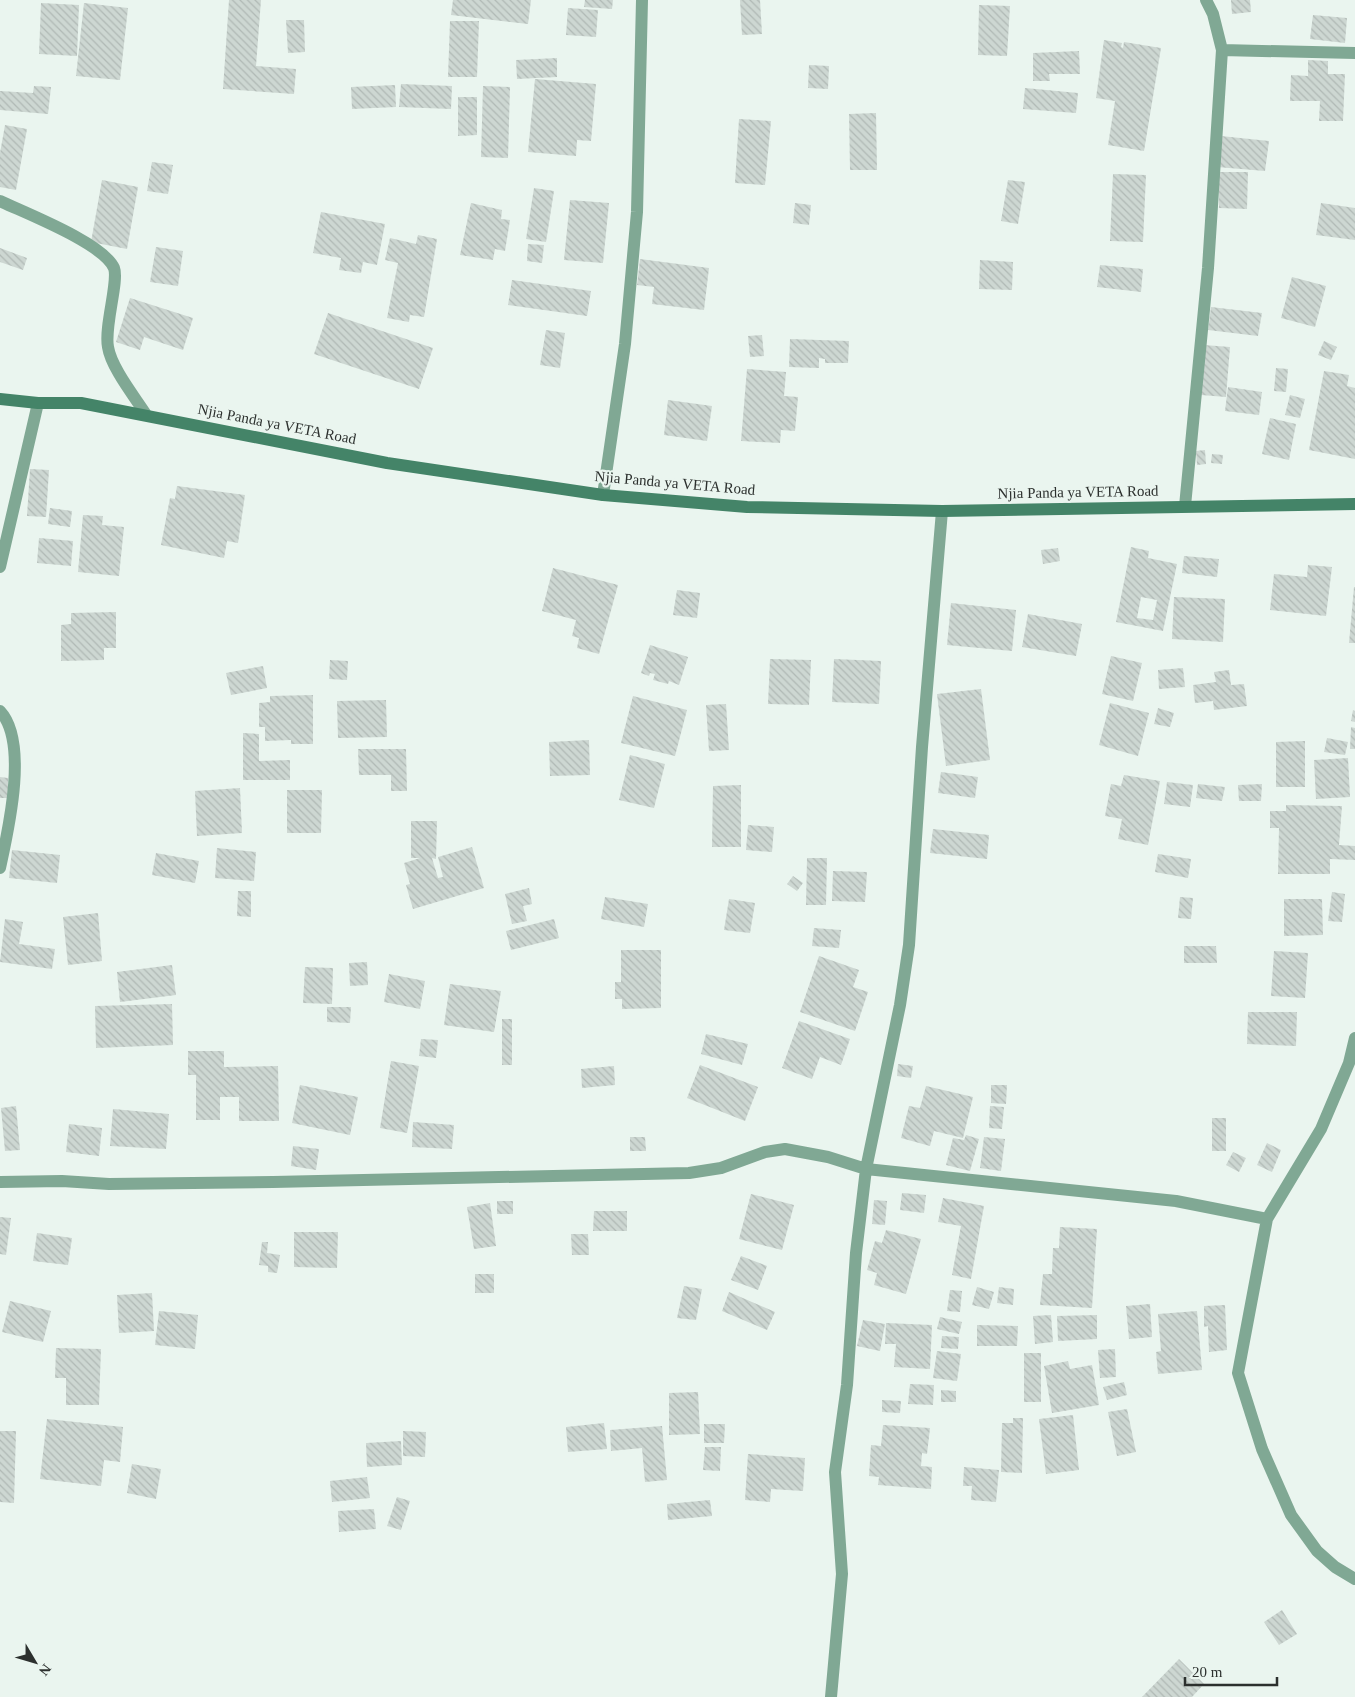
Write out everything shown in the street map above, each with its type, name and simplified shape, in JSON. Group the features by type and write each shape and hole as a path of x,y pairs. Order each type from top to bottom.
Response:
{"street":[{"path":"603,495 625,344 637,212 642,0"},
{"path":"1184,506 1208,268 1222,50 1213,14 1206,0"},
{"path":"1222,50 1355,53"},
{"path":"0,201 67,230 111,264 115,276 110,303 108,348 145,414"},
{"name":"Njia Panda ya VETA Road","path":"0,399 38,403 81,403 387,462 603,495 747,507 942,511 1355,504"},
{"path":"0,567 38,403"},
{"path":"831,1697 842,1574 835,1472 847,1385 856,1254 866,1169 900,1005 909,945 922,747 942,511"},
{"path":"0,711 9,727 15,782 0,868"},
{"path":"1355,1038 1349,1064 1321,1129 1267,1219 1238,1373 1262,1449 1291,1515 1316,1551 1335,1567 1355,1579"},
{"path":"0,1182 62,1180 110,1184 264,1182 689,1173 721,1168 766,1152 785,1149 828,1157 866,1169 1176,1201 1267,1219"}],"building":[{"path":"229,0 261,0 256,66 296,69 294,94 223,89"},
{"path":"453,0 531,0 528,24 451,15"},
{"path":"585,0 613,0 612,9 584,7"},
{"path":"740,0 760,0 762,34 742,35"},
{"path":"1231,0 1250,0 1251,12 1232,14"},
{"path":"41,3 79,5 77,56 39,54"},
{"path":"84,3 128,8 120,80 76,76"},
{"path":"979,5 1010,6 1007,56 978,55"},
{"path":"568,8 598,10 596,37 566,35"},
{"path":"1313,15 1347,18 1345,43 1310,39"},
{"path":"286,20 304,20 305,52 288,53"},
{"path":"450,21 479,21 477,77 448,77"},
{"path":"1104,40 1122,43 1121,47 1123,48 1124,42 1161,48 1144,151 1108,145 1115,101 1096,98"},
{"path":"1079,51 1080,74 1049,74 1050,81 1033,81 1033,53"},
{"path":"557,58 557,77 517,79 516,60"},
{"path":"1308,60 1328,61 1328,74 1345,74 1343,121 1319,121 1320,101 1290,101 1291,75 1308,76"},
{"path":"809,65 829,66 828,89 808,88"},
{"path":"535,79 596,84 591,141 577,140 576,156 528,152"},
{"path":"401,84 452,86 451,109 399,107"},
{"path":"395,85 396,107 352,109 351,87"},
{"path":"34,86 51,87 48,114 0,110 0,91 33,93"},
{"path":"483,86 510,87 508,158 481,157"},
{"path":"1025,88 1078,93 1076,113 1023,109"},
{"path":"458,97 477,97 477,135 458,136"},
{"path":"876,113 877,170 850,170 849,114"},
{"path":"739,119 771,121 765,185 735,183"},
{"path":"5,125 27,129 16,190 0,187 0,153"},
{"path":"1221,136 1269,141 1265,171 1217,167"},
{"path":"152,162 173,165 168,194 147,191"},
{"path":"1219,172 1248,172 1247,209 1219,208"},
{"path":"1113,174 1146,175 1143,242 1110,241"},
{"path":"102,180 138,187 127,249 91,242"},
{"path":"1008,180 1025,182 1018,224 1001,221"},
{"path":"534,188 554,191 546,242 526,239"},
{"path":"570,200 609,203 603,263 564,260"},
{"path":"471,203 502,210 501,219 510,220 505,251 495,249 493,260 460,255"},
{"path":"795,203 811,205 809,225 793,223"},
{"path":"1321,203 1355,208 1355,240 1316,235"},
{"path":"321,212 385,224 377,265 363,262 361,273 339,270 341,258 313,253"},
{"path":"418,235 437,239 424,317 410,315 409,322 387,318 398,263 385,260 390,238 416,244"},
{"path":"528,244 544,245 542,263 527,261"},
{"path":"156,247 183,251 178,286 150,282"},
{"path":"0,248 27,258 23,270 0,262"},
{"path":"640,259 709,268 704,310 652,304 654,287 637,285"},
{"path":"980,260 1013,262 1012,290 979,289"},
{"path":"1100,265 1143,269 1141,292 1097,287"},
{"path":"1292,277 1326,286 1315,327 1281,318"},
{"path":"512,280 591,291 587,316 508,305"},
{"path":"130,298 193,318 183,350 144,337 140,350 116,342"},
{"path":"1211,307 1262,313 1258,336 1208,330"},
{"path":"328,313 433,348 419,389 314,354"},
{"path":"546,330 565,333 560,368 540,365"},
{"path":"762,335 764,356 750,357 748,336"},
{"path":"790,339 849,341 848,363 825,363 825,359 819,358 819,368 789,367"},
{"path":"1324,341 1337,347 1331,360 1318,355"},
{"path":"1204,345 1230,347 1226,397 1201,395"},
{"path":"1276,368 1288,369 1286,392 1274,391"},
{"path":"747,369 786,372 784,396 798,397 795,431 781,430 780,443 741,441"},
{"path":"1324,371 1349,375 1347,386 1355,388 1355,459 1309,450"},
{"path":"1228,387 1262,392 1259,415 1225,411"},
{"path":"1290,395 1305,399 1300,418 1285,415"},
{"path":"668,400 712,406 707,441 664,435"},
{"path":"1270,418 1296,424 1289,460 1262,454"},
{"path":"1205,450 1206,464 1197,465 1196,451"},
{"path":"1212,454 1223,455 1222,464 1211,463"},
{"path":"30,469 49,470 46,517 27,516"},
{"path":"177,486 245,495 238,543 227,541 224,558 161,545 170,498 175,499"},
{"path":"50,508 72,511 70,527 48,524"},
{"path":"83,515 103,516 102,525 124,527 119,576 78,572"},
{"path":"39,538 73,541 71,566 37,563"},
{"path":"1131,547 1149,551 1148,558 1177,564 1163,631 1116,622","holes":["1141,597 1157,600 1153,620 1137,618"]},
{"path":"1058,548 1060,561 1043,564 1041,550"},
{"path":"1184,556 1219,559 1217,577 1182,573"},
{"path":"1308,565 1332,567 1326,616 1270,610 1274,574 1307,577"},
{"path":"553,568 618,585 599,654 577,648 579,638 572,636 576,620 542,611"},
{"path":"1354,587 1355,643 1349,643"},
{"path":"677,590 700,593 697,618 673,615"},
{"path":"1174,597 1225,599 1223,642 1172,639"},
{"path":"951,603 1016,610 1012,651 947,645"},
{"path":"116,612 116,648 104,648 104,660 61,661 61,625 71,624 71,613"},
{"path":"1028,614 1082,624 1076,656 1022,647"},
{"path":"650,645 688,657 679,685 669,681 668,684 653,680 655,674 650,673 649,676 641,673"},
{"path":"1111,656 1142,663 1133,701 1102,694"},
{"path":"770,659 811,660 809,705 768,704"},
{"path":"834,659 881,661 879,704 832,702"},
{"path":"330,660 348,661 347,680 329,679"},
{"path":"263,666 267,688 231,695 226,673"},
{"path":"1183,668 1185,687 1159,689 1158,670"},
{"path":"1229,670 1231,685 1244,684 1247,706 1214,710 1213,701 1195,703 1193,685 1216,682 1214,672"},
{"path":"981,689 990,760 946,766 937,694"},
{"path":"313,695 313,744 291,744 291,740 265,741 265,727 259,727 259,703 270,702 270,696"},
{"path":"633,696 687,710 675,756 621,743"},
{"path":"386,700 387,737 338,738 337,701"},
{"path":"1110,703 1149,713 1138,756 1099,745"},
{"path":"726,704 729,750 709,751 706,705"},
{"path":"1158,708 1174,713 1170,727 1154,724"},
{"path":"1353,710 1355,711 1355,722 1351,721"},
{"path":"1351,727 1355,728 1355,749 1350,749"},
{"path":"243,733 259,734 259,761 290,760 290,780 243,780"},
{"path":"1327,738 1348,742 1345,755 1324,752"},
{"path":"589,740 590,775 550,776 549,742"},
{"path":"1305,741 1305,787 1276,787 1276,742"},
{"path":"358,749 406,749 407,791 391,791 391,775 359,775"},
{"path":"630,755 665,764 654,808 619,800"},
{"path":"1348,758 1350,797 1316,799 1314,760"},
{"path":"941,772 978,777 975,798 938,793"},
{"path":"1124,775 1160,781 1148,845 1118,839 1122,819 1105,816 1111,784 1121,786"},
{"path":"0,777 8,778 8,798 0,798"},
{"path":"1167,782 1193,785 1190,807 1164,804"},
{"path":"1198,784 1225,787 1222,801 1196,798"},
{"path":"1262,784 1261,801 1239,801 1238,785"},
{"path":"741,785 741,847 712,847 713,786"},
{"path":"240,788 242,833 197,836 195,791"},
{"path":"287,790 322,790 321,833 287,833"},
{"path":"1286,805 1342,806 1339,845 1355,846 1355,860 1330,859 1330,874 1278,874 1279,828 1270,828 1270,811 1286,811"},
{"path":"411,821 437,821 436,859 432,858 438,878 443,877 438,857 472,847 484,888 413,909 406,885 410,884 404,863 420,858 411,858"},
{"path":"748,825 774,827 772,852 746,850"},
{"path":"933,829 989,835 987,859 930,853"},
{"path":"217,848 256,852 254,881 215,878"},
{"path":"12,850 60,855 57,883 9,878"},
{"path":"156,853 199,861 195,883 152,875"},
{"path":"1158,854 1191,859 1188,878 1155,872"},
{"path":"807,858 827,858 826,905 806,905"},
{"path":"833,871 867,872 865,902 832,901"},
{"path":"793,876 803,883 797,891 787,884"},
{"path":"529,888 532,904 523,906 527,921 512,924 505,894"},
{"path":"238,891 251,891 251,917 237,916"},
{"path":"1332,892 1345,894 1342,922 1328,921"},
{"path":"605,897 648,904 644,927 601,919"},
{"path":"1180,897 1193,898 1191,919 1178,918"},
{"path":"729,899 755,903 750,933 724,930"},
{"path":"1284,899 1322,899 1323,935 1284,936"},
{"path":"98,913 102,961 68,965 63,917"},
{"path":"5,919 23,922 19,944 55,949 52,969 0,962"},
{"path":"554,919 559,938 511,950 506,931"},
{"path":"814,928 841,930 839,948 812,946"},
{"path":"1184,946 1216,946 1217,963 1184,963"},
{"path":"621,950 661,950 661,1008 622,1009 622,999 615,999 615,982 621,982"},
{"path":"1274,951 1308,953 1305,998 1271,996"},
{"path":"819,956 859,970 853,987 868,992 855,1031 800,1012"},
{"path":"367,962 368,985 350,986 349,963"},
{"path":"172,965 176,995 120,1002 117,972"},
{"path":"305,967 333,968 332,1004 303,1003"},
{"path":"389,974 425,981 420,1009 384,1002"},
{"path":"450,984 501,991 494,1032 444,1025"},
{"path":"172,1004 173,1045 96,1048 95,1006"},
{"path":"327,1007 351,1007 350,1023 327,1022"},
{"path":"1248,1012 1297,1012 1296,1046 1247,1044"},
{"path":"502,1019 512,1019 512,1065 502,1065"},
{"path":"799,1021 850,1039 841,1065 820,1057 812,1079 782,1068"},
{"path":"706,1034 748,1044 742,1065 701,1054"},
{"path":"421,1039 438,1040 436,1058 419,1056"},
{"path":"188,1051 224,1051 224,1067 278,1066 279,1121 239,1121 239,1097 220,1097 220,1120 196,1120 196,1075 188,1075"},
{"path":"391,1061 419,1066 407,1133 380,1128"},
{"path":"898,1064 913,1066 911,1078 897,1076"},
{"path":"700,1065 758,1087 745,1121 687,1098"},
{"path":"614,1066 615,1085 582,1088 581,1069"},
{"path":"300,1085 358,1097 350,1135 292,1123"},
{"path":"991,1085 1007,1085 1006,1104 991,1103"},
{"path":"926,1086 973,1097 963,1138 934,1131 930,1146 901,1138 909,1106 920,1108"},
{"path":"16,1106 20,1150 5,1151 1,1108"},
{"path":"990,1106 1004,1107 1002,1129 989,1128"},
{"path":"113,1109 169,1114 166,1149 110,1146"},
{"path":"1212,1118 1226,1118 1226,1151 1212,1151"},
{"path":"413,1122 454,1125 452,1149 412,1147"},
{"path":"69,1124 102,1128 99,1156 66,1152"},
{"path":"966,1135 979,1139 970,1171 946,1165 953,1138 964,1140"},
{"path":"630,1137 645,1137 646,1151 630,1151"},
{"path":"984,1137 1005,1139 1001,1171 980,1168"},
{"path":"1267,1143 1281,1150 1272,1172 1257,1165"},
{"path":"293,1146 319,1149 316,1170 291,1166"},
{"path":"1233,1152 1246,1158 1239,1172 1226,1165"},
{"path":"902,1193 926,1195 924,1213 900,1210"},
{"path":"751,1194 794,1205 782,1250 739,1239"},
{"path":"943,1198 984,1206 971,1279 952,1275 961,1226 938,1222"},
{"path":"874,1200 887,1201 885,1225 872,1224"},
{"path":"497,1201 513,1201 513,1214 497,1214"},
{"path":"490,1203 496,1246 474,1249 467,1207"},
{"path":"594,1211 627,1211 627,1231 593,1231"},
{"path":"0,1217 11,1218 6,1255 0,1254"},
{"path":"1060,1227 1097,1229 1092,1308 1040,1305 1043,1274 1052,1274 1053,1248 1059,1248"},
{"path":"886,1230 921,1239 906,1294 874,1285 877,1273 867,1270 875,1241 882,1243"},
{"path":"294,1232 338,1232 337,1268 294,1267"},
{"path":"37,1233 72,1238 68,1265 33,1261"},
{"path":"571,1234 588,1234 589,1255 572,1255"},
{"path":"262,1242 268,1242 267,1253 280,1255 277,1273 268,1272 268,1266 259,1265"},
{"path":"741,1256 767,1266 758,1290 731,1280"},
{"path":"475,1274 494,1274 494,1293 475,1293"},
{"path":"684,1286 702,1289 696,1320 677,1318"},
{"path":"977,1287 994,1292 989,1309 972,1305"},
{"path":"999,1287 1014,1289 1013,1305 997,1303"},
{"path":"950,1290 962,1291 960,1312 947,1311"},
{"path":"729,1292 775,1312 767,1330 722,1311"},
{"path":"152,1293 154,1331 119,1333 117,1295"},
{"path":"10,1301 51,1311 43,1342 2,1332"},
{"path":"1150,1304 1152,1337 1129,1339 1126,1306"},
{"path":"1225,1305 1227,1350 1209,1352 1208,1326 1204,1327 1204,1306"},
{"path":"159,1311 198,1315 195,1349 155,1345"},
{"path":"1197,1311 1202,1370 1158,1374 1156,1352 1161,1351 1158,1314"},
{"path":"1051,1315 1053,1342 1035,1344 1033,1316"},
{"path":"1097,1315 1097,1339 1058,1341 1057,1316"},
{"path":"940,1317 962,1322 959,1334 937,1329"},
{"path":"863,1320 885,1324 880,1351 857,1346"},
{"path":"886,1323 932,1325 930,1369 894,1367 896,1344 885,1344"},
{"path":"977,1325 1018,1326 1017,1346 977,1346"},
{"path":"942,1336 959,1337 958,1349 941,1348"},
{"path":"56,1348 101,1349 99,1405 66,1405 66,1378 55,1378"},
{"path":"1115,1349 1116,1377 1100,1378 1098,1350"},
{"path":"937,1351 961,1354 957,1381 933,1378"},
{"path":"1024,1353 1041,1353 1041,1402 1024,1402"},
{"path":"1068,1361 1070,1369 1092,1365 1099,1405 1052,1413 1044,1366"},
{"path":"1124,1382 1127,1395 1107,1400 1103,1387"},
{"path":"910,1384 934,1385 933,1405 908,1404"},
{"path":"941,1390 956,1391 956,1402 941,1402"},
{"path":"698,1392 700,1434 669,1435 669,1393"},
{"path":"882,1400 901,1401 900,1413 882,1412"},
{"path":"1127,1409 1136,1452 1117,1456 1108,1412"},
{"path":"1073,1415 1079,1470 1046,1474 1039,1419"},
{"path":"1013,1418 1023,1418 1022,1473 1001,1472 1002,1423 1013,1423"},
{"path":"47,1419 123,1427 120,1462 104,1460 101,1486 40,1479"},
{"path":"604,1423 607,1449 568,1452 566,1427"},
{"path":"704,1424 725,1424 724,1443 704,1443"},
{"path":"883,1425 930,1428 927,1454 922,1453 921,1466 932,1467 931,1489 878,1485 879,1477 869,1476 871,1445 881,1446"},
{"path":"662,1426 667,1480 645,1482 642,1448 611,1451 610,1430"},
{"path":"0,1431 16,1431 14,1503 0,1502"},
{"path":"403,1431 426,1432 425,1457 403,1456"},
{"path":"401,1441 402,1465 367,1467 366,1443"},
{"path":"705,1447 721,1447 720,1471 703,1470"},
{"path":"748,1454 805,1458 803,1491 771,1489 770,1502 745,1500"},
{"path":"132,1464 161,1469 156,1499 127,1493"},
{"path":"964,1467 999,1470 996,1502 971,1500 972,1486 963,1486"},
{"path":"367,1477 370,1498 332,1502 330,1481"},
{"path":"397,1497 410,1501 401,1530 387,1526"},
{"path":"710,1500 712,1516 668,1520 667,1504"},
{"path":"374,1509 376,1529 339,1532 338,1511"},
{"path":"1282,1610 1297,1634 1279,1645 1264,1622"},
{"path":"1179,1659 1204,1684 1192,1697 1142,1697"}]}
